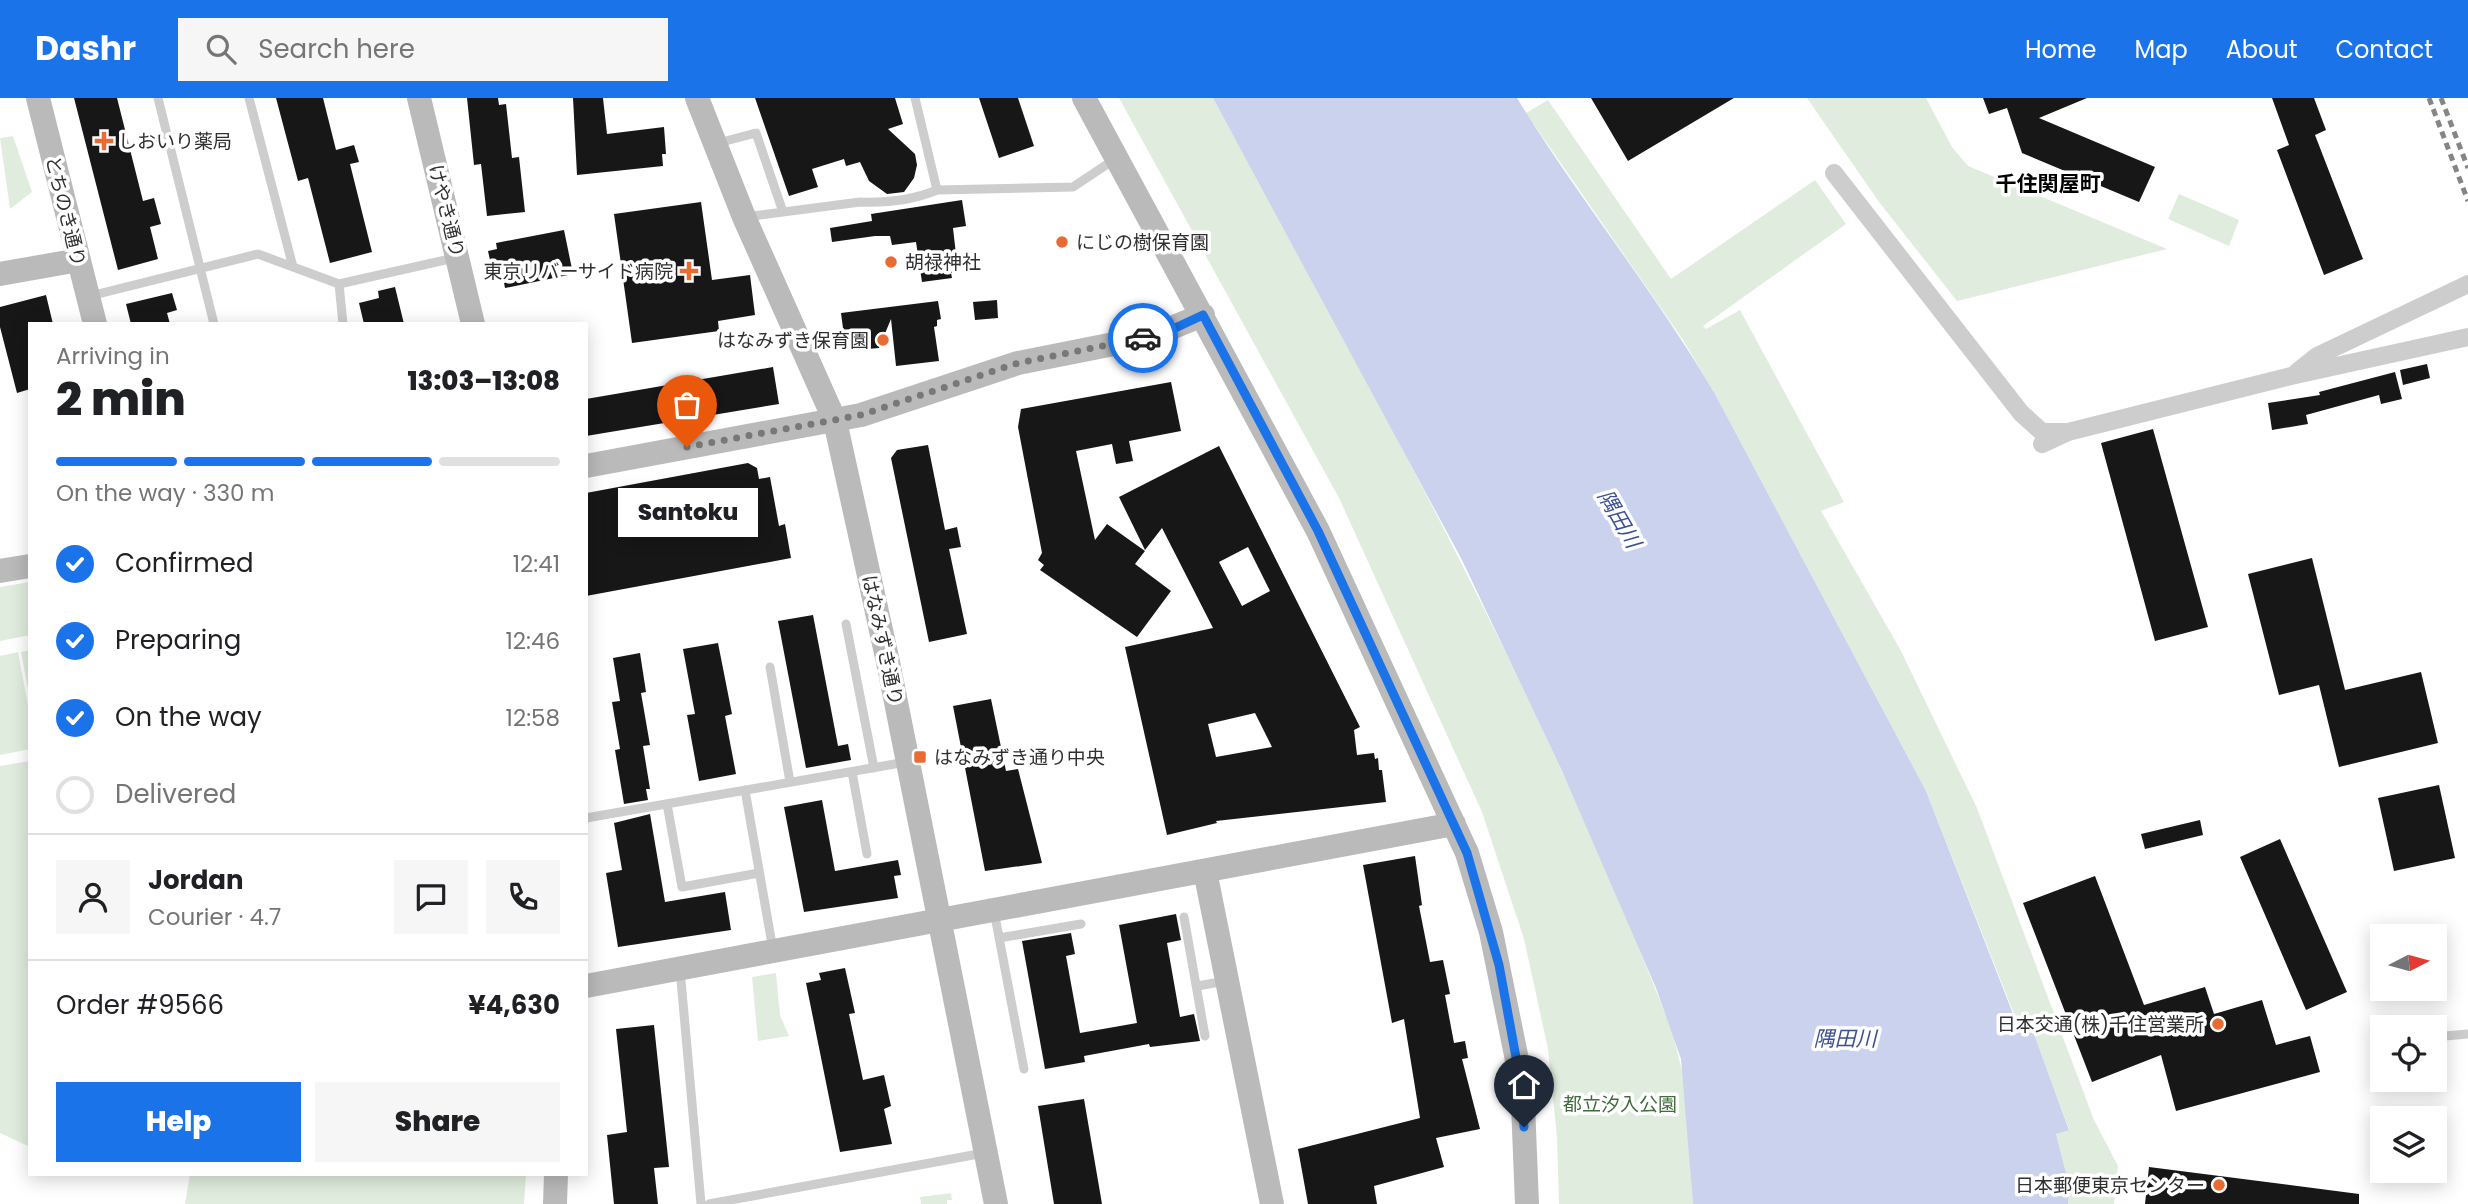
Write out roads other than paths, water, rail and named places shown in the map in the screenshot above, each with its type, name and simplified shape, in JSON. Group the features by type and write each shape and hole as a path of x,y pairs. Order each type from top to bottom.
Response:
{"street":[{"name":"とちのき通り","path":"38,98 94,322"},
{"name":"けやき通り","path":"419,98 459,256 473,322"},
{"name":"はなみずき通り","path":"697,98 744,218 835,421 908,761 996,1204"},
{"path":"1084,98 1318,531 1454,824 1482,898 1506,999 1521,1091 1527,1204"},
{"path":"1835,173 2021,413 2042,432 2068,432"},
{"path":"0,274 79,260"},
{"path":"2291,376 2317,356 2468,284"},
{"path":"588,466 835,421 1018,363 1149,337 1203,315"},
{"path":"2042,444 2068,432 2291,376 2468,337"},
{"path":"0,571 28,566"},
{"path":"588,986 1454,824"},
{"path":"1205,871 1272,1204"},
{"path":"555,1204 556,1176"}],"lane":[{"path":"158,98 214,322"},
{"path":"249,98 293,267"},
{"path":"915,98 937,190"},
{"path":"713,144 756,133 783,212"},
{"path":"744,218 889,201 922,196 937,190 1073,187 1117,158"},
{"path":"88,296 258,254 339,284 459,256"},
{"path":"339,284 343,322"},
{"path":"846,624 874,768"},
{"path":"770,667 790,782"},
{"path":"588,818 908,761"},
{"path":"852,772 867,854"},
{"path":"745,790 773,950"},
{"path":"667,804 682,887 760,873"},
{"path":"994,909 1024,1069"},
{"path":"1184,917 1205,1036"},
{"path":"999,938 1081,924"},
{"path":"680,968 701,1204"},
{"path":"1197,986 1227,981"},
{"path":"2447,1036 2468,1034"},
{"path":"709,1204 985,1153"}],"water":[{"name":"隅田川","path":"1213,98 1517,98 1715,394 1926,791 2015,1019 2027,1015 2069,1130 2056,1134 2070,1188 2068,1204 1693,1204 1681,1059 1656,988 1562,771 1462,560"}],"railway":[{"path":"2429,98 2468,201"},
{"path":"2441,98 2468,168"}],"place":[{"name":"しおいり薬局","path":"104,141"},
{"name":"にじの樹保育園","path":"1062,242"},
{"name":"胡禄神社","path":"891,262"},
{"name":"東京リバーサイド病院","path":"689,271"},
{"name":"はなみずき保育園","path":"883,340"},
{"name":"Santoku","path":"687,447"},
{"name":"はなみずき通り中央","path":"920,757"},
{"name":"日本交通(株)千住営業所","path":"2218,1024"},
{"name":"日本郵便東京センター","path":"2219,1185"}],"district":[{"name":"千住関屋町","path":"2048,184"}],"park label":[{"name":"都立汐入公園","path":"1620,1104"}]}
